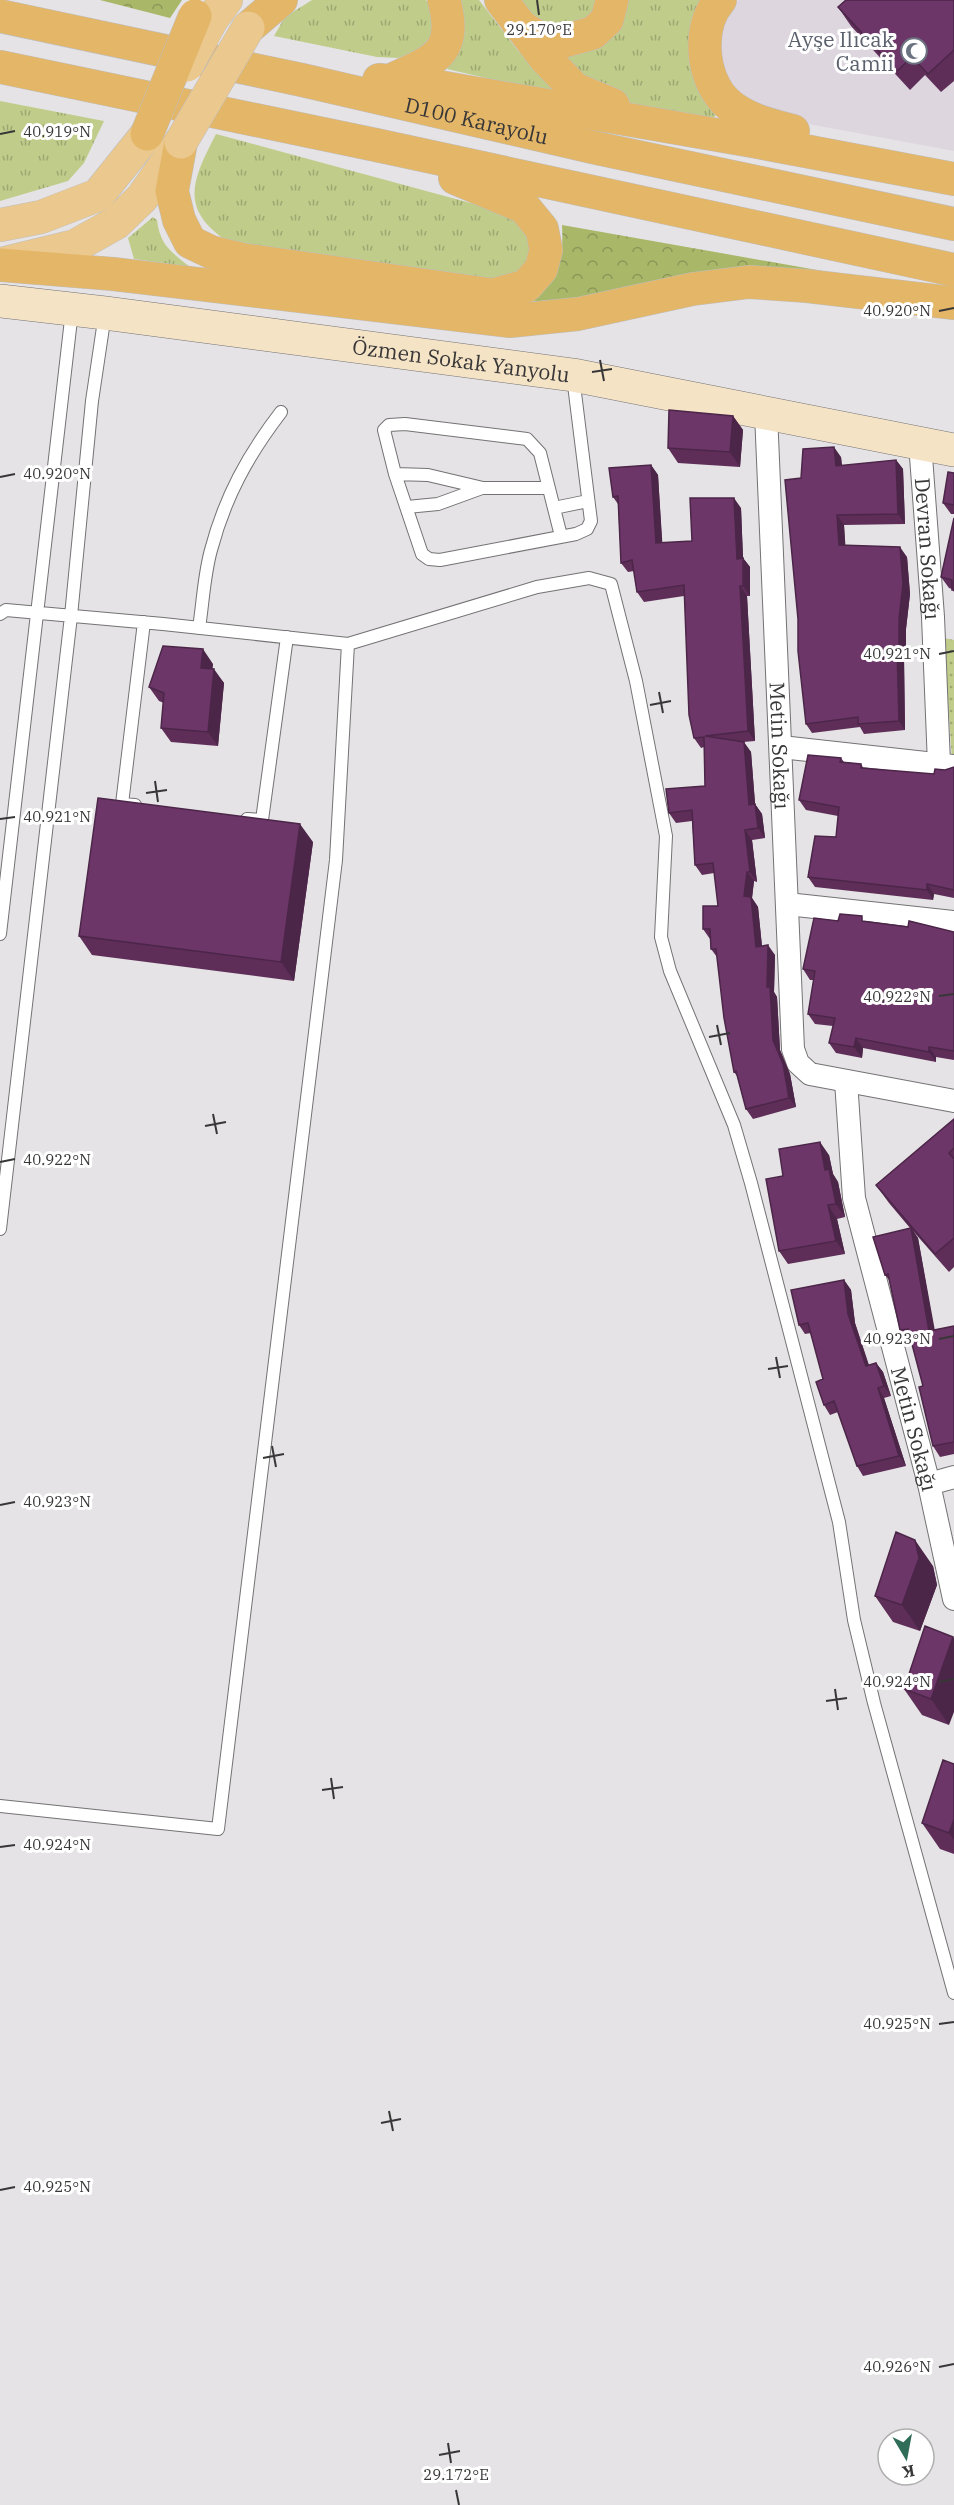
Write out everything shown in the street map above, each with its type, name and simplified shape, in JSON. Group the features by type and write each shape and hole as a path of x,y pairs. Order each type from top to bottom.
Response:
{"highway":[{"path":"25,0 67,29"},
{"path":"248,28 281,0"},
{"path":"392,80 425,64 443,49 450,34 444,0"},
{"path":"509,12 538,38 564,41 592,33 607,20 612,0"},
{"path":"720,0 713,8 704,40 709,76 726,102 755,120 954,178"},
{"path":"147,134 211,7"},
{"path":"509,12 545,58 575,89 623,110 752,141"},
{"name":"D100 Karayolu","path":"0,15 954,224"},
{"path":"6,69 376,145 954,270"},
{"path":"302,80 392,80 954,178"},
{"path":"181,142 172,191 178,220 190,242 211,252 244,260 493,295 526,286 541,269 546,250 542,229 524,207 376,145"},
{"path":"0,265 113,274 510,321 578,314 693,289 749,282 807,286 954,303"}],"main road":[{"path":"0,265 75,246 116,223 142,198 181,142 266,0"},
{"path":"0,225 41,217 98,195 147,134"},
{"name":"Özmen Sokak Yanyolu","path":"0,302 105,313 573,375 954,450"}],"street":[{"name":"Metin Sokağı","path":"766,413 793,1049 798,1063 810,1074 846,1081 854,1198 930,1484 954,1599"},
{"name":"Devran Sokağı","path":"920,442 944,619 947,765"},
{"path":"781,747 947,765"},
{"path":"787,904 954,922"},
{"path":"846,1081 954,1101"},
{"path":"930,1484 954,1478"}],"lane":[{"path":"0,934 72,309"},
{"path":"0,1229 71,616 92,402 105,313"},
{"path":"561,536 540,453 527,439 405,424 389,426 384,430 395,474 422,554 429,558 440,560 576,534 587,529 591,521 573,375"},
{"path":"199,628 210,551 237,478 259,440 281,412"},
{"path":"395,474 428,476 483,488 548,488"},
{"path":"407,507 438,504 483,488"},
{"path":"554,508 588,501"},
{"path":"0,614 6,610 36,612 348,644 411,623 537,587 589,578 611,584 636,681 666,836 661,938 670,971 734,1125 751,1183 839,1522 854,1620 874,1703 954,1992"},
{"path":"144,622 122,804 145,806"},
{"path":"239,818 262,820 287,637"},
{"path":"0,1806 218,1828 336,860 348,644"}],"shaded area":[{"path":"739,0 954,0 954,151 765,116 737,97 721,72 719,19"}],"green space":[{"path":"100,0 182,0 170,18"},
{"path":"312,0 426,0 436,13 436,24 427,44 419,50 398,58 377,57 274,36 285,17"},
{"path":"456,0 479,0 519,52 577,99 447,69 458,52 464,36 461,10"},
{"path":"510,0 603,0 588,22 540,26"},
{"path":"623,0 706,0 717,109 713,123 622,101 546,49"},
{"path":"0,101 104,121 84,163 68,181 0,201"},
{"path":"216,134 518,216 531,240 527,267 500,280 230,243 213,230 202,218 196,206 196,180"},
{"path":"153,217 157,220 164,242 177,257 190,267 134,259 128,238"},
{"path":"562,225 868,279 525,302 545,286 557,270 562,251"},
{"path":"944,638 954,640 954,760 952,760"}],"building":[{"name":"Ayşe Ilıcak Camii","path":"846,0 954,0 954,50 928,74 912,57 897,71 838,7"},
{"path":"669,410 733,416 730,452 668,448"},
{"path":"834,447 836,466 896,460 898,514 837,515 839,545 900,547 903,584 899,619 899,648 897,648 899,721 858,724 858,717 806,724 785,480 801,478 803,449"},
{"path":"651,465 656,543 692,541 690,498 734,498 737,559 743,558 743,586 740,586 748,731 705,736 744,742 749,805 755,804 758,828 745,830 750,872 747,872 744,896 751,897 756,947 768,945 767,987 770,987 773,1040 783,1064 789,1098 746,1109 736,1071 734,1072 724,1018 716,949 711,949 710,929 703,929 703,906 718,906 713,863 695,865 692,810 669,813 666,789 705,786 704,737 694,738 689,715 684,585 637,592 632,560 621,563 618,496 613,497 609,468"},
{"path":"948,472 954,473 954,505 943,503"},
{"path":"954,518 954,590 952,590 952,580 941,577"},
{"path":"163,646 203,649 201,668 214,669 208,732 161,728 164,693 149,687"},
{"path":"808,755 841,758 840,762 861,764 861,768 934,774 935,769 945,770 954,767 954,890 927,884 927,890 808,877 815,836 836,837 839,807 799,800"},
{"path":"98,798 300,824 281,962 79,936"},
{"path":"840,914 862,916 862,921 908,927 909,921 954,932 954,1051 929,1047 929,1052 856,1038 854,1047 829,1043 835,1018 808,1014 815,971 803,969 814,918 838,921"},
{"path":"954,1119 954,1148 949,1153 954,1159 954,1238 935,1254 876,1185"},
{"path":"820,1142 825,1170 829,1169 836,1204 828,1205 836,1241 779,1251 766,1179 783,1176 779,1149"},
{"path":"911,1228 929,1331 954,1326 954,1442 933,1446 919,1387 923,1386 908,1329 900,1330 888,1274 885,1275 873,1237"},
{"path":"844,1280 848,1314 866,1366 876,1363 884,1386 878,1388 899,1456 857,1466 834,1401 824,1405 816,1382 823,1379 808,1323 799,1325 791,1290"},
{"path":"896,1532 915,1540 919,1558 902,1605 875,1596"},
{"path":"925,1626 953,1637 931,1699 904,1689"},
{"path":"943,1760 954,1764 954,1819 949,1833 922,1823"}],"place":[{"name":"Ayşe Ilıcak Camii","path":"914,51"}]}
